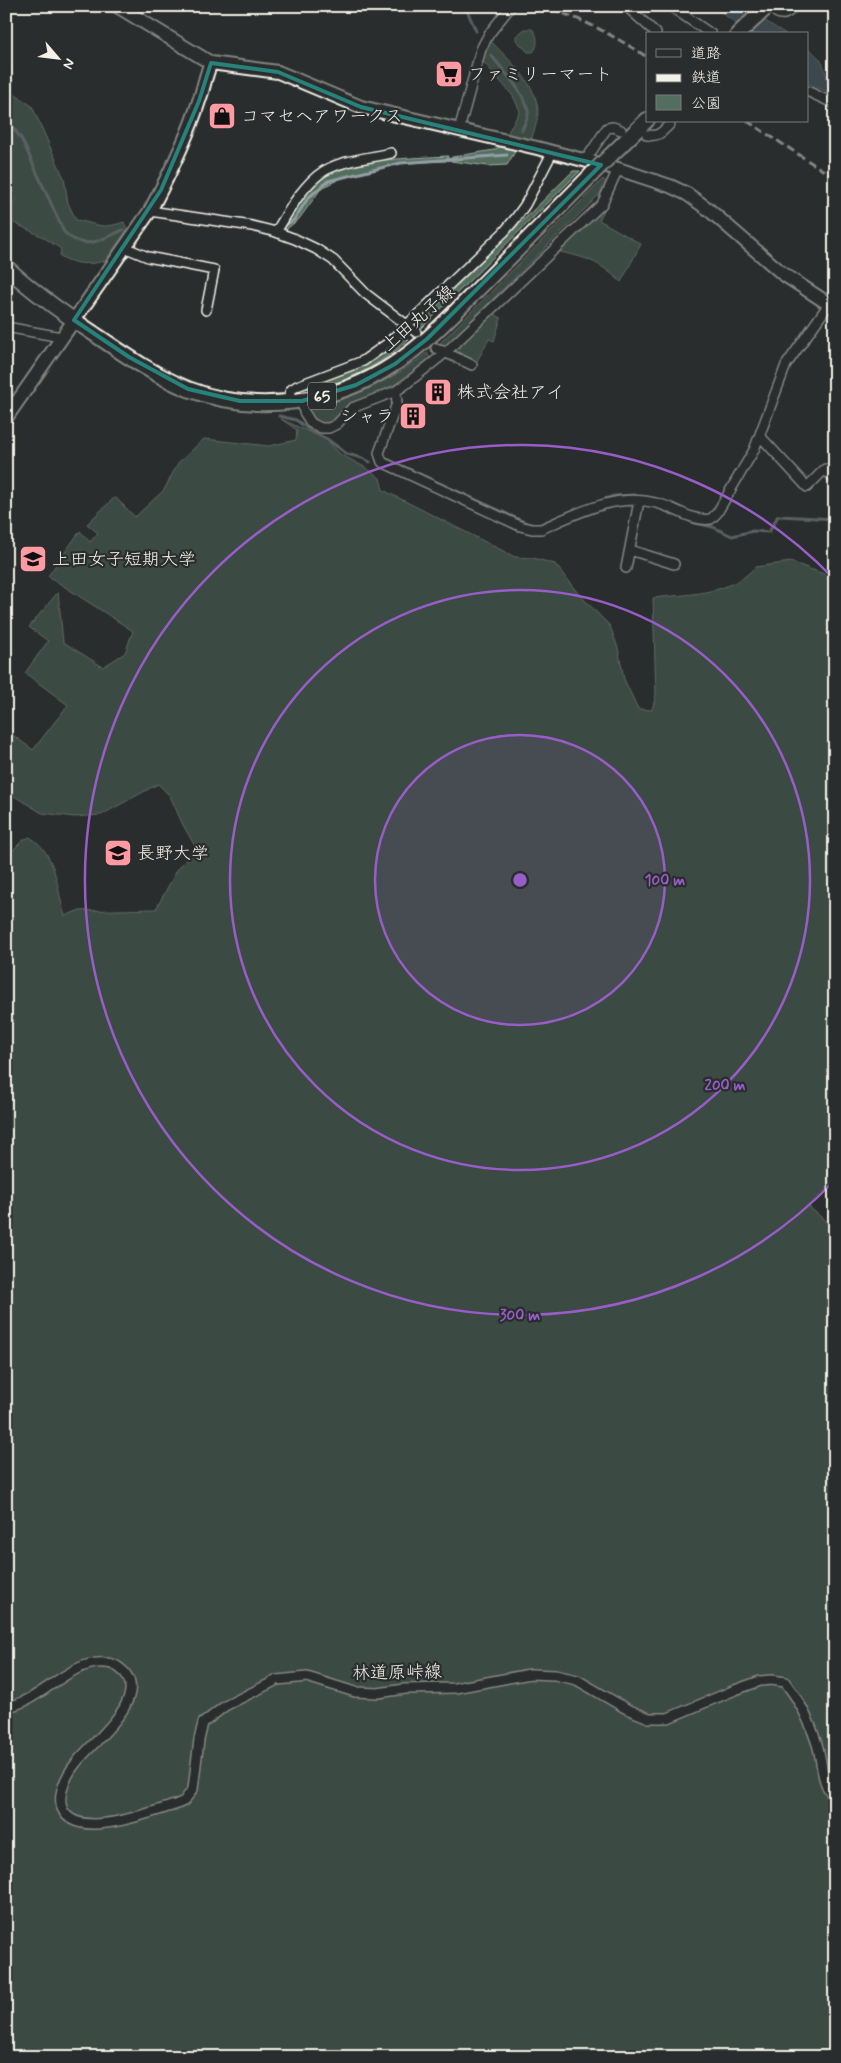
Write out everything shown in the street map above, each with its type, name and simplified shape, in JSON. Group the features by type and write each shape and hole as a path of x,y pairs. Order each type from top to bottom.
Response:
{"main road":[{"path":"741,32 769,10"},
{"name":"上田丸子線","path":"6,267 74,320 142,365 188,388 229,399 302,401 328,395 356,385 382,372 408,355 444,323 646,121"}],"street":[{"path":"117,6 211,63 278,72 350,103 618,169 664,184 695,199 717,215 783,274 832,306 786,365 760,436 747,465 717,513 711,519 697,520 669,507 639,501 618,501 602,504 542,529 520,526 385,465 380,460 379,454 397,403 396,391"},
{"path":"459,130 481,49 489,34 511,6"},
{"path":"626,6 655,32"},
{"path":"670,6 709,32"},
{"path":"769,10 781,15 787,14 795,6"},
{"path":"6,418 12,401 74,320 150,211 186,133 211,63"},
{"path":"808,91 835,104"},
{"path":"647,135 660,135 670,124"},
{"path":"585,161 607,128 613,127 621,130"},
{"path":"276,232 306,187 319,174 332,167 391,153"},
{"path":"286,402 291,390 297,386 363,361 387,344 408,325 515,219 525,205 552,153"},
{"path":"302,401 304,412 311,423 321,428 329,428 337,424 346,412 355,406 396,391 445,353 602,204 618,169"},
{"path":"150,211 252,226 276,232 316,249 333,260 366,294 416,332"},
{"path":"124,247 148,257 214,270 206,310"},
{"path":"6,327 61,337"},
{"path":"436,348 472,365"},
{"path":"760,436 807,487 825,470 835,480"},
{"path":"626,568 639,501"},
{"path":"630,550 674,564"},
{"name":"林道原峠線","path":"6,1707 32,1699 72,1672 88,1665 107,1662 119,1667 128,1677 130,1690 127,1702 116,1719 75,1763 62,1788 60,1802 68,1818 75,1822 92,1824 115,1822 184,1801 193,1789 196,1779 199,1740 203,1724 225,1706 277,1680 307,1677 355,1692 378,1692 405,1689 454,1688 530,1674 555,1675 577,1680 627,1710 649,1718 668,1718 735,1690 772,1680 785,1682 805,1712 817,1745 823,1780 835,1798"}],"highlighted area":[{"path":"211,63 278,72 361,107 601,165 427,339 395,364 356,385 302,401 240,401 188,389 129,357 74,320 161,190 199,101"}],"green space":[{"path":"525,29 532,29 536,34 537,43 533,52 528,52 516,40 516,36"},
{"path":"490,40 521,73 533,93 537,103 538,114 531,140 507,134 520,111 513,96 482,60"},
{"path":"6,61 12,73 8,90 32,106 64,178 68,203 76,220 104,226 124,222 127,230 105,261 82,263 66,259 60,256 61,249 43,237 8,220 6,215 15,199 13,186 6,180"},
{"path":"501,146 516,150 507,165 488,166 451,161 452,157 494,150"},
{"path":"448,156 446,161 402,163 342,178 320,190 299,219 284,231 281,229 310,186 323,175 334,170 365,162"},
{"path":"573,171 580,171 421,329 419,326 420,322"},
{"path":"603,179 606,182 601,192 590,204 446,345 440,343"},
{"path":"608,203 599,220 641,244 621,282 598,264 556,251"},
{"path":"493,313 501,318 494,341 489,339 476,363 458,355 456,349"},
{"path":"403,338 409,340 386,358 360,373 333,384 303,389 326,378 364,365"},
{"path":"427,353 430,358 429,361 403,380 345,409 330,422 316,421 307,409 340,400 370,388 399,372"},
{"path":"281,419 327,440 340,454 368,469 380,478 383,490 515,557 533,558 555,564 577,592 610,626 618,648 624,679 638,709 652,710 656,695 653,598 708,592 734,583 755,567 791,562 835,578 835,1182 808,1206 835,1229 835,2057 6,2057 6,857 23,840 30,837 39,844 46,853 55,873 65,916 77,911 156,909 177,870 196,848 170,796 158,784 101,815 75,817 42,813 6,791 6,730 33,750 68,705 25,673 48,641 29,627 58,592 63,642 103,667 125,653 133,631 48,576 80,531 90,542 98,533 87,524 115,497 135,517 164,490 178,463 204,439 269,446 296,440 297,430"}],"water":[{"path":"712,6 741,6 783,32 748,32"},
{"path":"808,49 820,59 826,73 828,85 835,88 835,95 808,83"}],"waterway":[{"path":"465,6 476,31"},
{"path":"491,55 518,89 526,104 528,116 522,130"},
{"path":"6,118 22,140 64,232 78,242 85,243 99,240 123,230"},
{"path":"282,227 294,220 308,198 328,181 401,163 507,155"},
{"path":"279,416 296,420 347,454 370,462"},
{"path":"389,460 527,523"},
{"path":"575,510 614,496 635,495"},
{"path":"656,507 695,523 713,527 732,536 753,531 769,532 778,516 835,519"}],"railway":[{"path":"541,6 596,27 646,56"},
{"path":"749,122 835,178"}],"place":[{"name":"ファミリーマート","path":"449,74"},
{"name":"コマセヘアワークス","path":"222,116"},
{"name":"株式会社アイ","path":"438,392"},
{"name":"シャラ","path":"413,416"},
{"name":"上田女子短期大学","path":"33,559"},
{"name":"長野大学","path":"118,853"}]}
